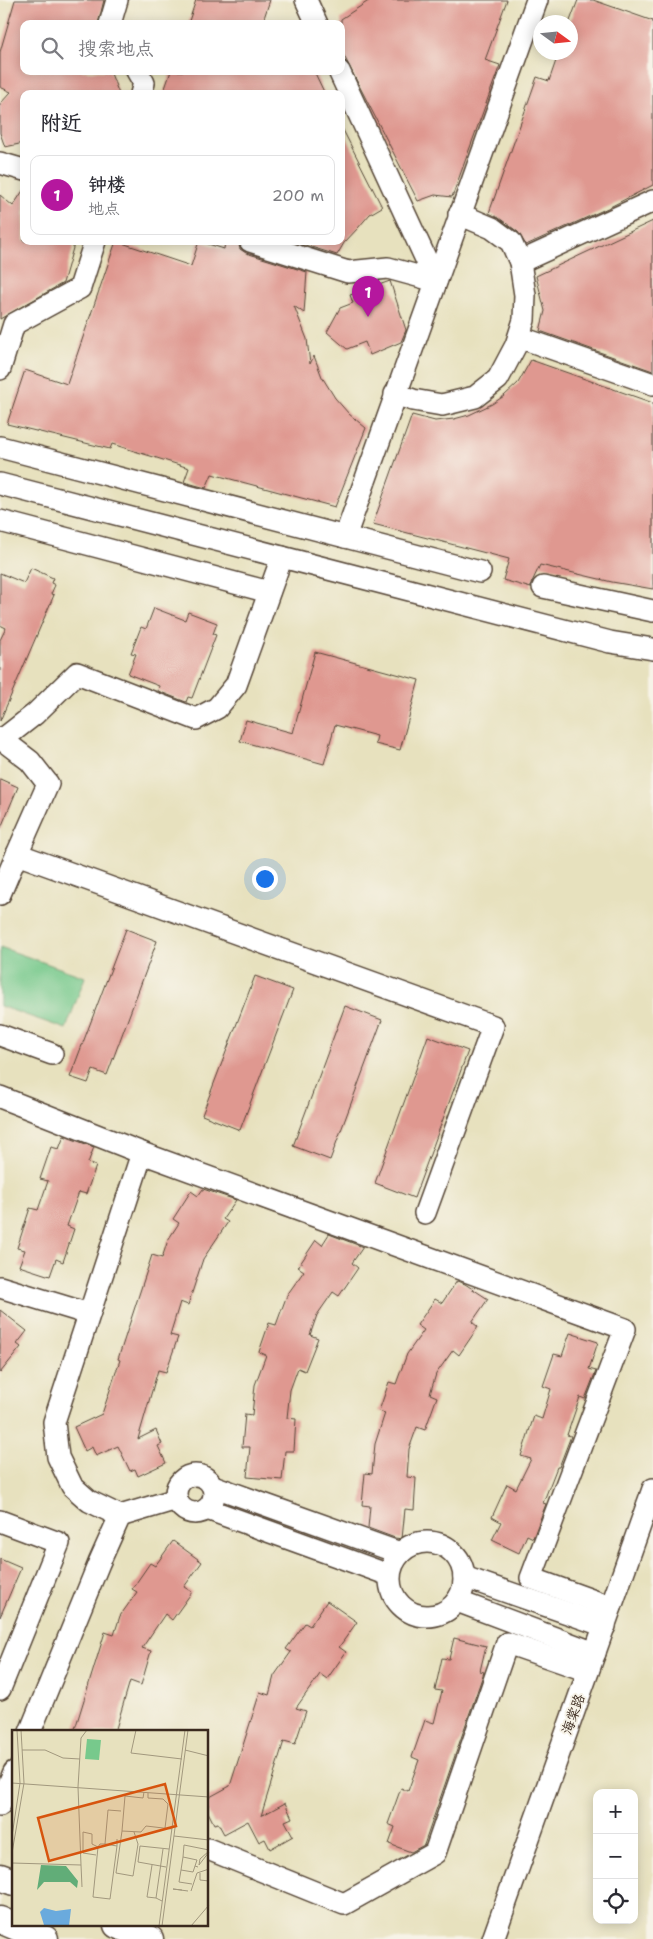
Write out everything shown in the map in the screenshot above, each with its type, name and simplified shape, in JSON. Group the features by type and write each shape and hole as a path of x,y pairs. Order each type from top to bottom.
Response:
{"main road":[{"path":"0,1877 12,1881"},
{"path":"0,1920 12,1925"},
{"path":"14,1926 45,1939"},
{"path":"119,1926 150,1939"}],"street":[{"path":"111,20 117,0"},
{"path":"306,0 315,20"},
{"path":"345,537 537,0"},
{"path":"139,75 144,83 142,90"},
{"path":"341,75 436,281"},
{"path":"0,163 20,169"},
{"path":"520,262 653,201"},
{"path":"395,394 413,400 442,405 475,397 498,379 519,337 524,320 525,295 520,262 511,242 492,228 459,214"},
{"path":"0,369 14,324 80,288 94,245"},
{"path":"263,245 348,272 388,268 436,281"},
{"path":"519,337 653,384"},
{"path":"0,447 480,572"},
{"path":"0,484 610,642 653,649"},
{"path":"0,521 269,592"},
{"path":"0,894 48,784 30,761 1,738 35,714 76,673 196,719 217,708 236,685 282,558"},
{"path":"543,587 653,611"},
{"path":"17,854 493,1026 425,1213"},
{"path":"0,1035 52,1054"},
{"path":"0,1097 142,1153 625,1330 531,1578 435,1853 344,1904 209,1850"},
{"path":"142,1153 54,1422 58,1457 72,1486 89,1501 120,1516 177,1499"},
{"path":"0,1287 89,1314"},
{"path":"213,1486 214,1498 202,1513 189,1512 179,1505 177,1499 178,1487 186,1478 198,1475 204,1477 213,1486 400,1553"},
{"name":"海棠路","path":"494,1939 653,1489"},
{"path":"207,1509 389,1575"},
{"path":"31,1730 120,1516"},
{"path":"0,1521 58,1543 0,1688"},
{"path":"422,1541 446,1546 458,1560 464,1577 463,1590 449,1610 438,1615 413,1614 394,1599 389,1575 392,1563 400,1553 410,1545 422,1541"},
{"path":"464,1577 524,1598 608,1616"},
{"path":"531,1578 608,1616"},
{"path":"457,1601 515,1623 592,1662"},
{"path":"508,1643 592,1662"},
{"path":"0,1806 12,1777"}],"green space":[{"path":"0,947 85,977 66,1029 0,1006"}],"building":[{"path":"15,0 104,0 99,20 20,20 20,75 112,75 117,90 20,90 20,144 5,147 0,133 0,104 11,92 0,87 0,52"},
{"path":"196,0 270,0 263,20 189,20"},
{"path":"370,0 507,0 485,60 500,65 452,197 435,195 418,201 345,58 345,20 341,19"},
{"path":"578,0 593,0 653,21 653,185 610,207 526,245 518,232 489,213 537,77 549,81 556,60 578,60 578,15 572,15"},
{"path":"170,75 316,75 323,90 164,90"},
{"path":"345,134 382,207 370,214 345,242"},
{"path":"0,195 13,206 20,195 20,245 74,245 63,283 0,319"},
{"path":"653,221 653,371 540,331 545,311 536,276"},
{"path":"115,245 128,245 191,266 198,245 212,245 224,249 224,245 239,245 240,249 246,253 307,272 304,313 294,306 307,339 310,364 314,356 322,377 335,398 349,414 366,428 335,507 212,474 206,488 184,482 189,468 112,444 110,449 7,424 25,370 67,384"},
{"path":"305,245 343,245 337,255"},
{"path":"390,281 406,330 401,342 370,355 365,342 347,349 327,332 340,308 353,303 350,295"},
{"path":"531,360 653,403 653,589 612,582 540,565 531,588 503,580 509,559 373,524 412,415 435,421 469,415 504,396 518,383"},
{"path":"31,568 53,578 51,583 55,585 51,594 54,595 0,721 0,640 6,628 0,625 0,573 24,583"},
{"path":"154,608 185,620 188,612 217,623 213,634 216,635 192,698 188,697 186,702 158,691 159,686 128,674 136,654 131,653 141,627 146,629"},
{"path":"315,652 419,680 400,750 375,744 377,736 335,725 324,764 240,741 246,720 293,733"},
{"path":"0,779 18,787 0,830"},
{"path":"126,929 157,941 107,1075 93,1070 88,1083 70,1077"},
{"path":"255,976 293,990 240,1130 202,1115"},
{"path":"345,1006 382,1020 330,1160 293,1146"},
{"path":"428,1036 468,1051 414,1198 375,1183"},
{"path":"64,1136 94,1147 88,1163 96,1166 86,1194 79,1192 67,1226 74,1229 63,1262 56,1259 50,1276 19,1266 25,1250 17,1248 30,1208 38,1210 48,1181 40,1179 51,1147 59,1149"},
{"path":"203,1189 236,1200 223,1219 228,1222 203,1259 188,1305 180,1302 170,1335 178,1337 166,1372 158,1370 138,1439 156,1430 162,1444 158,1446 166,1463 138,1476 135,1469 130,1471 118,1446 96,1456 92,1447 85,1451 74,1427 102,1414 152,1255 162,1258 168,1240 179,1223 173,1219 191,1191 198,1196"},
{"path":"329,1234 363,1247 352,1263 358,1268 339,1296 333,1292 317,1315 310,1335 318,1338 305,1371 298,1368 290,1390 287,1418 296,1419 294,1451 285,1451 282,1480 247,1477 250,1447 242,1447 245,1414 252,1415 255,1385 266,1355 259,1352 269,1323 276,1325 287,1295 304,1271 298,1267 316,1240 322,1245"},
{"path":"457,1281 488,1299 472,1322 478,1327 459,1355 453,1350 436,1374 430,1394 437,1397 425,1430 417,1427 409,1449 407,1477 416,1478 414,1510 405,1509 402,1539 395,1538 368,1528 370,1506 362,1505 365,1473 372,1474 375,1444 385,1413 379,1411 389,1382 396,1384 407,1354 424,1330 417,1325 435,1299 442,1303"},
{"path":"0,1310 27,1331 17,1344 21,1347 0,1373"},
{"path":"570,1333 598,1342 589,1369 596,1371 585,1399 580,1397 567,1435 571,1436 543,1503 546,1504 533,1538 527,1535 519,1553 492,1540 501,1522 492,1517 507,1484 516,1489 531,1459 521,1456 534,1416 542,1419 551,1389 543,1386 554,1354 562,1356"},
{"path":"173,1541 202,1562 184,1587 192,1592 172,1620 165,1614 142,1648 151,1651 141,1685 130,1681 116,1730 75,1730 105,1632 114,1635 120,1616 137,1592 132,1589 150,1563 155,1566"},
{"path":"0,1559 21,1568 0,1617"},
{"path":"327,1601 357,1622 339,1647 346,1652 327,1679 320,1674 296,1708 306,1711 295,1744 284,1741 261,1816 285,1803 292,1818 285,1821 293,1836 270,1849 265,1839 259,1842 248,1821 224,1834 218,1823 214,1824 209,1814 209,1797 230,1786 260,1692 269,1695 274,1676 291,1652 286,1649 305,1623 310,1626"},
{"path":"454,1638 486,1646 480,1671 484,1672 424,1845 411,1852 389,1844 395,1827 388,1824 401,1788 408,1791 419,1760 412,1757 425,1720 434,1723 442,1691 435,1690 442,1658 449,1659"}],"place":[{"name":"钟楼","path":"368,317"}]}
